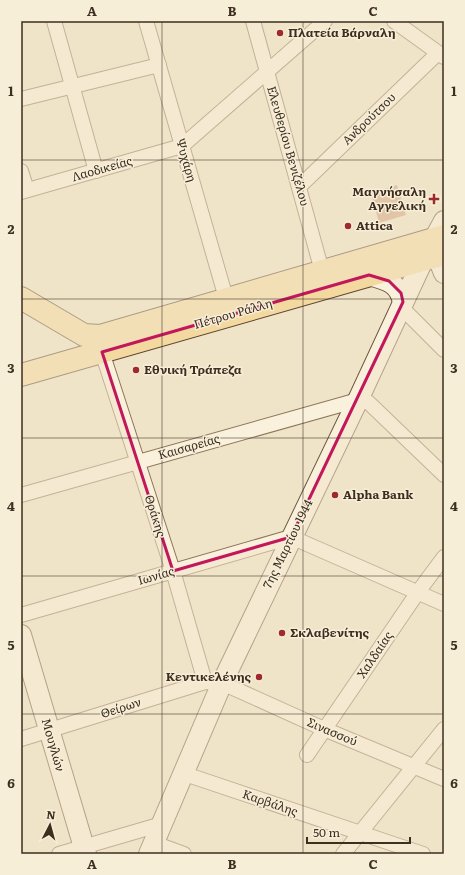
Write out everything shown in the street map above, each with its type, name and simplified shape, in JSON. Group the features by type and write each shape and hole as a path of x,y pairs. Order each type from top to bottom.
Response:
{"main road":[{"name":"Πέτρου Ράλλη","path":"21,298 84,335 100,336 322,271 439,248"},
{"name":"Πέτρου Ράλλη","path":"21,374 370,275 439,248"},
{"name":"7ης Μαρτίου 1944","path":"152,849 185,774 213,682 291,536 358,400 402,305 439,248"},
{"path":"370,275 389,280 396,286 401,293 402,305"},
{"name":"Μουγλών","path":"21,635 85,850"}],"street":[{"path":"54,21 96,171"},
{"name":"Ψυχάρη","path":"146,21 226,298"},
{"name":"Ελευθερίου Βενιζέλου","path":"253,21 300,186 322,271"},
{"path":"182,146 326,21"},
{"path":"394,21 441,55"},
{"name":"Ανδρούτσου","path":"300,186 441,55"},
{"path":"21,99 159,65"},
{"name":"Λαοδικείας","path":"24,191 182,146"},
{"path":"21,170 24,191"},
{"path":"402,305 444,350"},
{"name":"Θράκης","path":"102,352 173,571 213,682"},
{"path":"358,400 368,402 444,475"},
{"name":"Καισαρείας","path":"21,495 358,400"},
{"path":"291,536 444,604"},
{"name":"Ιωνίας","path":"21,616 291,536"},
{"name":"Χαλδαίας","path":"307,755 418,592 444,557"},
{"name":"Σινασσού","path":"213,682 444,779"},
{"name":"Θείρων","path":"21,739 213,682"},
{"path":"343,854 444,728"},
{"name":"Καρβάλης","path":"185,774 423,854"},
{"path":"59,854 85,850 162,824"},
{"path":"152,849 184,854"}],"highlighted area":[{"path":"369,275 389,281 401,293 403,302 291,537 173,571 102,352"}],"building":[{"path":"397,185 406,215 379,223 371,193"}],"place":[{"name":"Πλατεία Βάρναλη","path":"280,33"},
{"name":"Μαγνήσαλη Αγγελική","path":"434,199"},
{"name":"Attica","path":"348,226"},
{"name":"Εθνική Τράπεζα","path":"136,370"},
{"name":"Alpha Bank","path":"335,495"},
{"name":"Σκλαβενίτης","path":"282,633"},
{"name":"Κεντικελένης","path":"259,677"}]}
